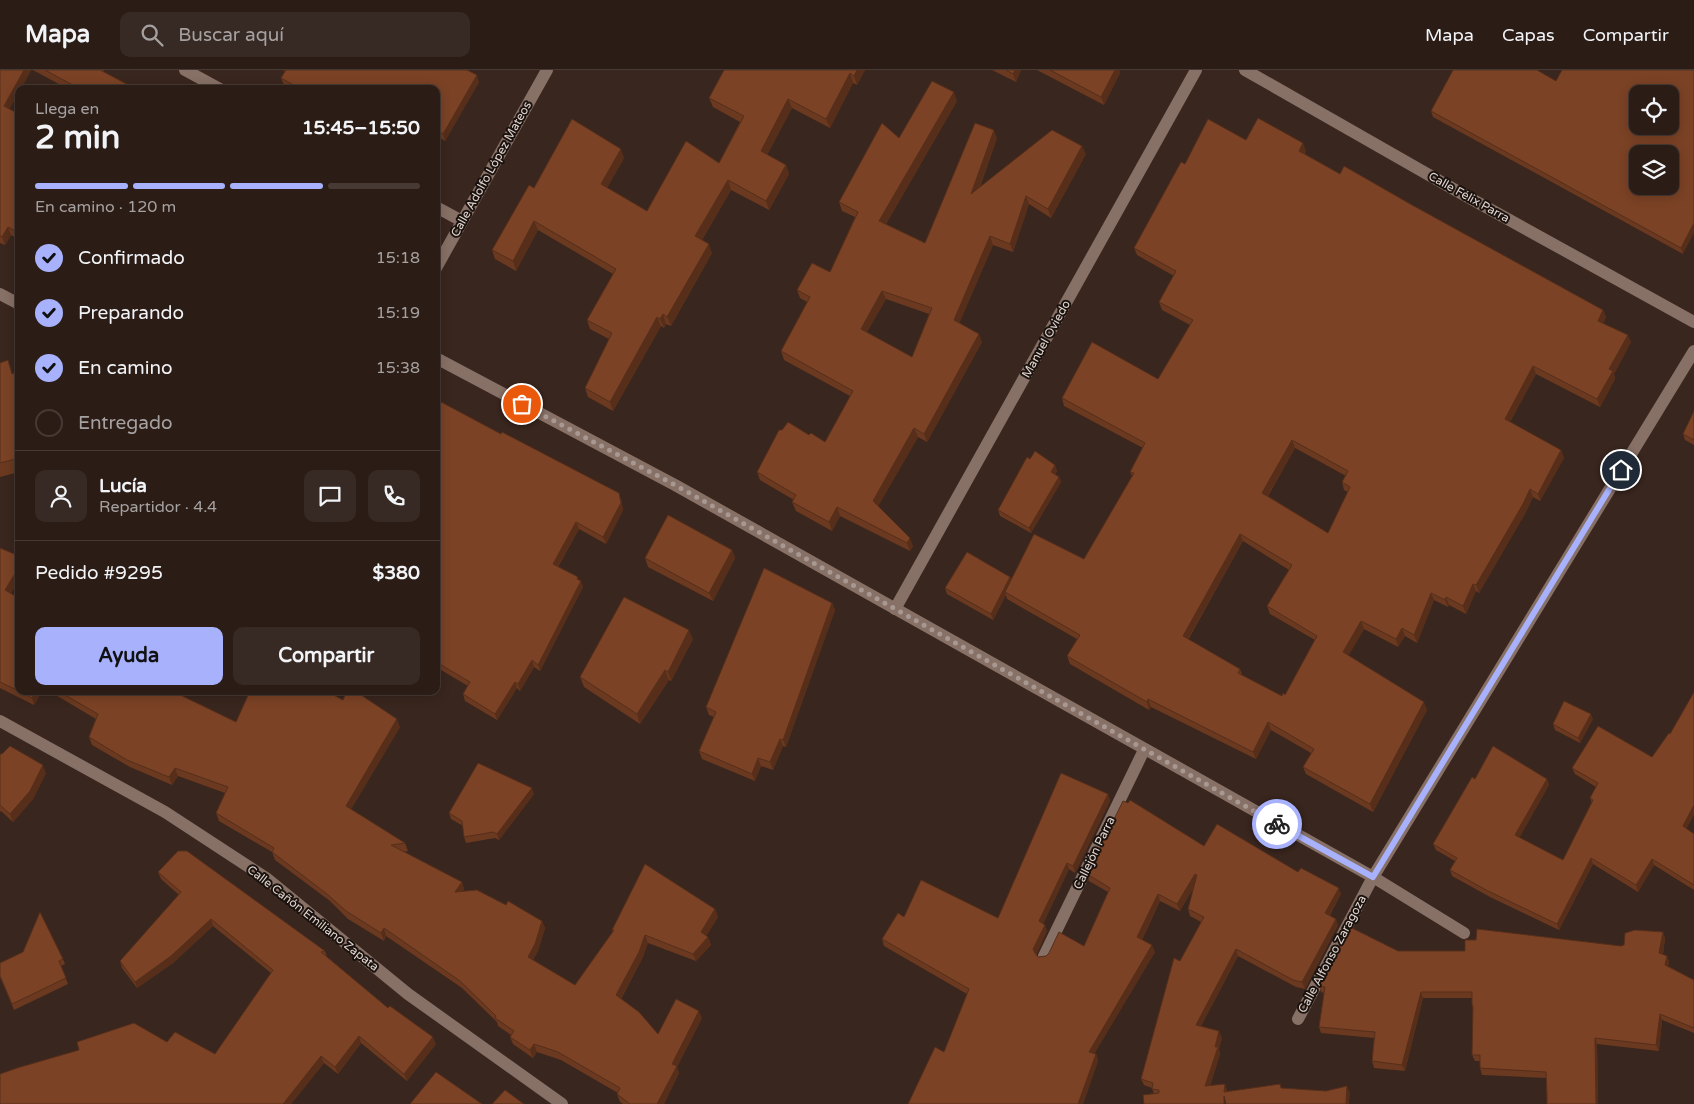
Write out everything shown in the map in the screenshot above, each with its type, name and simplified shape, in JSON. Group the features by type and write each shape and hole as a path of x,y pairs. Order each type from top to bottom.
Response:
{"street":[{"path":"186,70 213,85"},
{"name":"Calle Adolfo López Mateos","path":"440,261 547,70"},
{"name":"Manuel Oviedo","path":"895,609 1196,70"},
{"name":"Calle Félix Parra","path":"1245,70 1457,192 1694,322"},
{"path":"440,209 462,221"},
{"path":"0,294 15,302"},
{"name":"Calle Alfonso Zaragoza","path":"1298,1019 1373,877 1694,351"},
{"path":"440,360 675,485 1373,877 1464,933"},
{"name":"Calle Cañón Emiliano Zapata","path":"0,721 165,812 266,878 408,994 562,1104"},
{"name":"Callejón Parra","path":"1044,956 1144,750"}],"building":[{"path":"0,70 24,70 4,106 15,112 15,231 8,227 2,237 0,236"},
{"path":"45,70 100,70 128,85 73,85"},
{"path":"286,70 467,70 477,75 443,134 440,132 440,85 294,85 281,78"},
{"path":"724,70 857,70 854,76 850,73 826,119 788,99 761,151 786,165 766,201 728,180 695,236 709,244 667,317 663,314 660,319 657,317 610,402 585,388 612,333 587,320 616,269 534,221 513,261 492,250 529,185 534,188 572,119 621,149 601,184 647,211 686,141 719,163 744,116 709,98"},
{"path":"1006,70 1015,70 1013,74"},
{"path":"1050,70 1115,70 1101,97"},
{"path":"1453,70 1537,70 1556,81 1562,70 1694,70 1694,223 1681,248 1431,111"},
{"path":"932,81 954,92 879,221 925,243 975,123 994,130 971,194 1052,130 1082,146 1048,209 1026,196 1010,244 990,236 954,320 979,334 924,434 914,428 873,501 910,538 907,543 837,507 829,522 792,502 796,495 757,472 779,430 782,430 788,422 825,442 853,391 781,351 810,297 797,290 812,263 830,272 858,212 839,202 882,123 899,138","holes":["882,291 932,308 912,357 861,329"]},
{"path":"1258,118 1303,143 1299,151 1340,174 1344,166 1603,310 1598,321 1628,335 1609,369 1613,371 1597,399 1533,366 1505,419 1561,450 1538,494 1530,489 1476,585 1473,584 1463,606 1446,597 1445,600 1431,593 1414,635 1402,628 1396,639 1361,621 1343,652 1424,702 1370,804 1303,767 1314,749 1268,722 1253,752 1148,699 1147,702 1067,656 1080,635 1005,592 1034,534 1084,559 1134,473 1130,472 1145,443 1062,398 1092,342 1158,379 1193,320 1159,302 1176,271 1134,248 1181,162 1185,164 1208,119 1246,140","holes":["1292,440 1348,471 1342,482 1350,487 1328,533 1262,493","1240,534 1292,565 1267,606 1317,636 1285,695 1283,693 1282,696 1238,673 1240,669 1183,636"]},
{"path":"8,360 12,374 15,373 15,459 0,463 0,363"},
{"path":"440,402 619,493 621,503 603,537 576,522 553,564 578,577 577,579 581,581 538,665 532,660 518,684 515,682 495,714 463,694 470,682 440,664"},
{"path":"1694,411 1694,440 1683,434"},
{"path":"1035,451 1055,465 1051,472 1059,477 1029,528 998,510 1027,457 1030,459"},
{"path":"668,515 732,550 709,593 645,558"},
{"path":"0,548 15,554 15,574 5,590 15,596 15,689 0,682"},
{"path":"967,552 1010,577 991,614 945,588"},
{"path":"764,568 832,603 783,740 780,739 770,762 758,758 752,774 699,751 716,712 706,707"},
{"path":"624,597 689,630 668,672 665,670 637,714 580,677"},
{"path":"1694,692 1694,805 1683,826 1694,834 1694,885 1652,859 1636,885 1591,858 1557,924 1488,891 1450,870 1457,858 1433,844 1472,777 1475,779 1493,746 1547,779 1515,835 1563,860 1593,800 1590,798 1598,783 1572,768 1598,726 1652,757 1670,734"},
{"path":"65,695 180,695 236,722 248,695 334,695 343,700 345,695 361,695 397,719 346,806 405,843 391,845 462,882 455,892 477,890 506,905 508,901 542,921 535,944 528,957 575,985 614,930 612,930 645,864 715,909 701,932 708,937 693,954 645,935 639,952 616,995 639,1012 658,1034 676,999 699,1011 672,1064 677,1066 657,1104 630,1104 617,1094 620,1088 558,1052 534,1044 530,1050 510,1037 514,1031 495,1018 496,1016 460,981 384,928 381,933 346,911 272,852 274,848 216,813 228,787 175,768 169,777 127,760 89,737 98,714"},
{"path":"1564,701 1591,714 1578,738 1553,724"},
{"path":"10,746 43,765 30,791 10,814 0,805 0,754"},
{"path":"478,763 532,788 497,834 493,832 464,837 462,821 449,813"},
{"path":"1061,773 1108,794 1073,866 1067,863 1039,921 1045,925 1033,949 1038,957 1046,956 1049,953 1059,932 1084,946 1110,888 1087,874 1123,801 1128,803 1130,800 1204,846 1217,824 1298,872 1301,868 1339,888 1325,913 1336,919 1302,982 1293,980 1236,949 1196,1025 1219,1031 1215,1047 1218,1047 1205,1086 1225,1084 1224,1092 1280,1084 1281,1088 1326,1091 1347,1086 1346,1104 1226,1104 1224,1096 1224,1104 1144,1104 1143,1095 1159,1093 1159,1090 1152,1089 1153,1083 1141,1079 1174,958 1180,961 1204,917 1188,909 1197,875 1195,874 1177,904 1158,894 1137,937 1152,945 1089,1052 1096,1054 1078,1104 908,1104 935,1047 944,1052 969,989 882,939 898,913 904,917 921,880 998,918"},
{"path":"178,851 187,851 325,951 321,952 388,1008 390,1006 433,1037 404,1074 359,1036 335,1067 321,1056 283,1104 0,1104 0,1074 79,1050 77,1042 134,1023 167,1042 175,1032 215,1054 273,970 211,919 171,956 135,982 120,961 181,892 158,872"},
{"path":"40,912 63,959 59,961 66,978 12,1004 0,976 0,963 23,952"},
{"path":"1350,927 1398,951 1465,951 1465,940 1476,940 1477,929 1621,946 1624,945 1625,933 1635,930 1663,932 1659,953 1667,956 1665,965 1694,980 1694,1028 1660,1014 1656,1045 1595,1038 1596,1104 1547,1104 1546,1072 1480,1068 1480,1055 1472,1055 1472,992 1421,992 1402,1065 1372,1061 1375,1032 1319,1027 1325,987 1319,986"},
{"path":"436,1072 482,1104 410,1104"},
{"path":"505,1090 524,1104 492,1104"}],"way so far":[{"path":"522,404 675,485 1277,824"}],"route":[{"path":"1277,824 1373,877 1621,470"}]}
